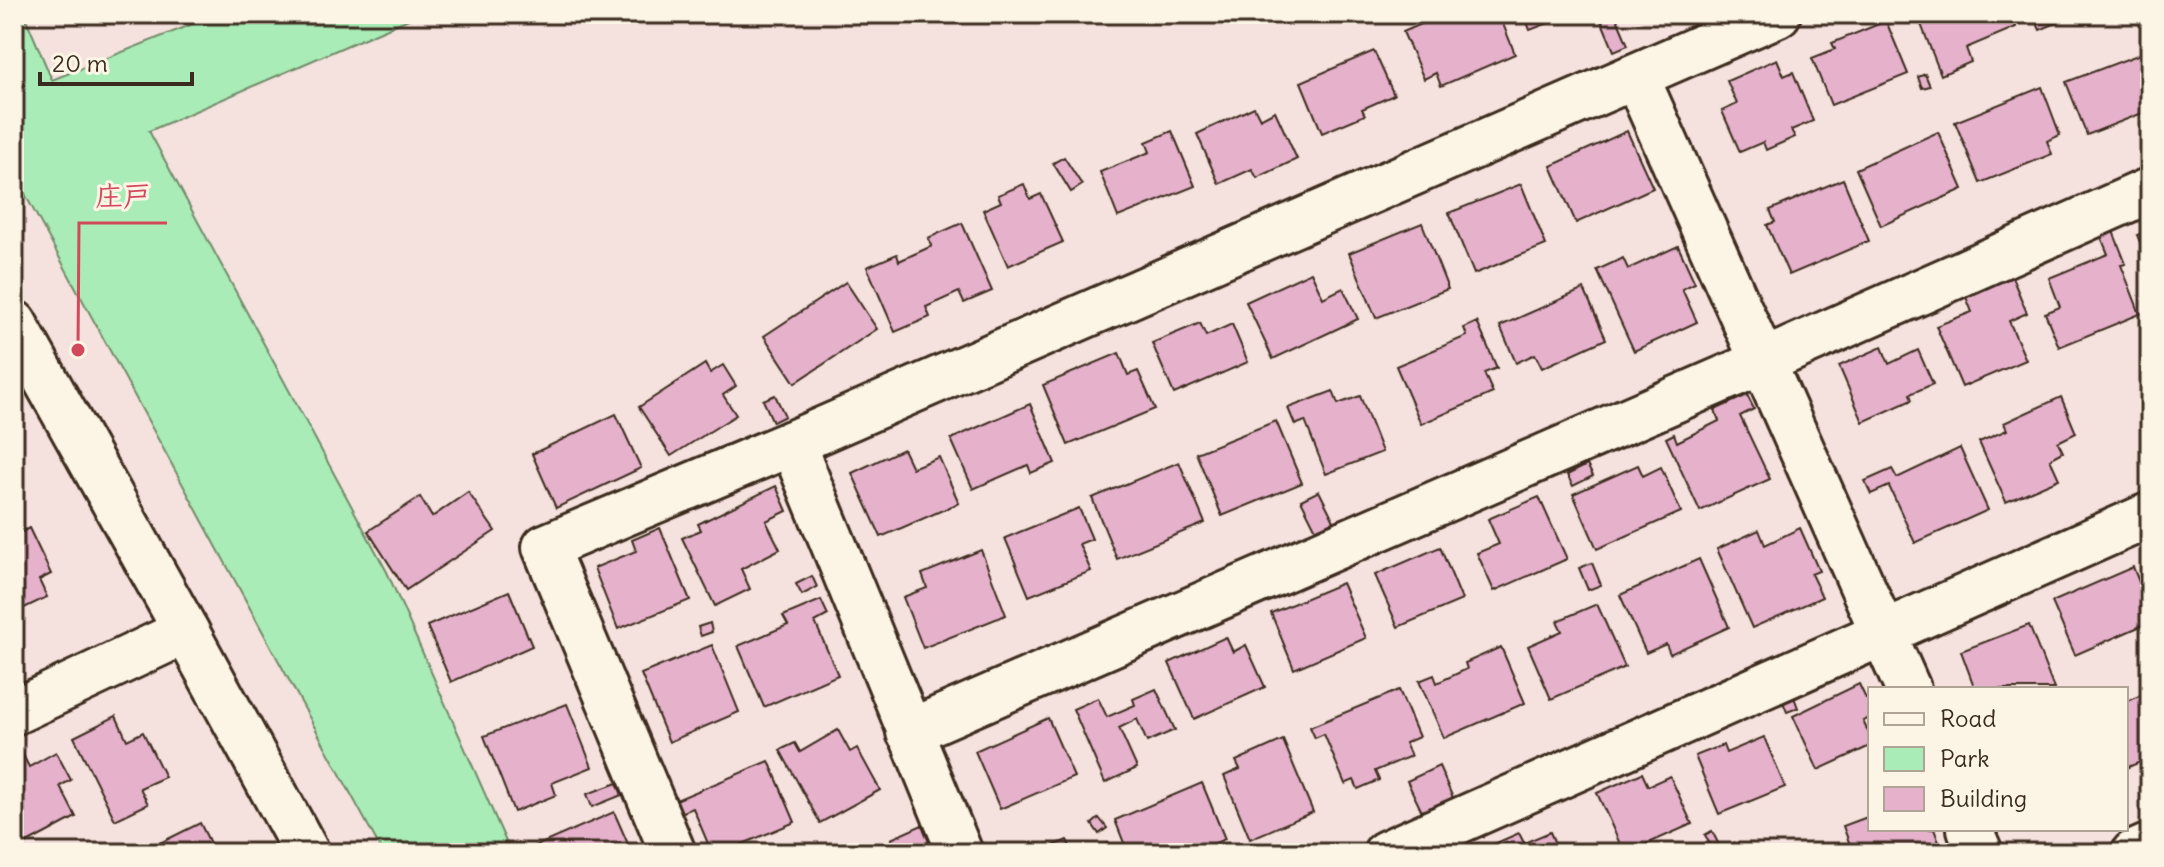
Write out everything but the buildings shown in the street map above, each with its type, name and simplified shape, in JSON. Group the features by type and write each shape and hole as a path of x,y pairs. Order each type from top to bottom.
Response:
{"street":[{"path":"673,853 545,547 792,443 1778,14"},
{"path":"1636,76 1907,687"},
{"path":"909,732 2150,190"},
{"path":"14,323 307,853"},
{"path":"792,443 960,853"},
{"path":"1386,853 2150,515"},
{"path":"14,712 186,631"},
{"path":"1971,831 1980,853"},
{"path":"2134,853 2150,846"}],"green space":[{"path":"14,14 24,14 52,80 218,14 420,14 149,131 387,572 511,853 383,853 14,174"}],"place":[{"name":"庄戸","path":"78,350"}]}
